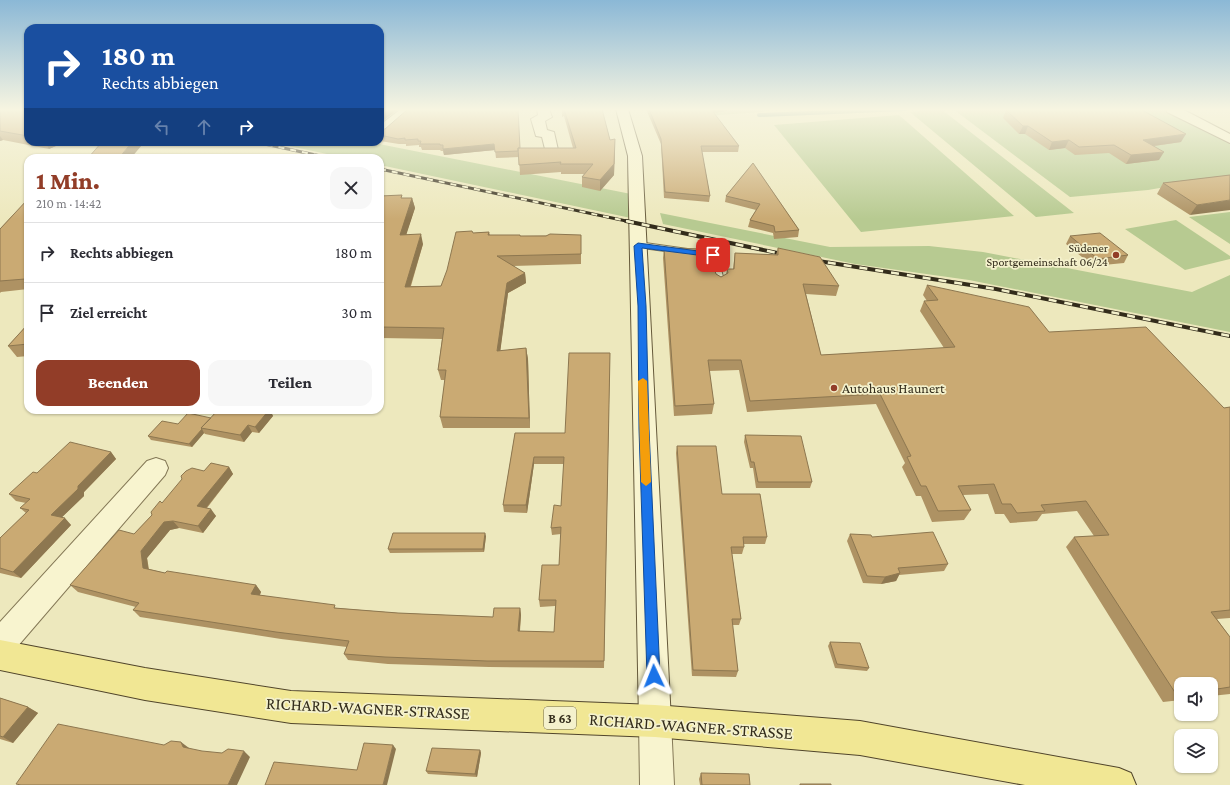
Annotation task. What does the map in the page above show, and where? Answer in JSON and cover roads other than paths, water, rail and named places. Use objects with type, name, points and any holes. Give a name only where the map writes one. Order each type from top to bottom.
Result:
[{"type":"main road","name":"RICHARD-WAGNER-STRASSE","points":[[0,655],[145,684],[291,707],[656,721],[860,738],[1103,783]]},
{"type":"street","points":[[550,146],[551,150]]},
{"type":"street","points":[[633,146],[635,156],[642,306],[644,429],[656,721],[657,785]]},
{"type":"street","points":[[0,644],[156,468]]},
{"type":"lane","points":[[638,246],[713,255],[720,283]]},
{"type":"railway","points":[[274,146],[311,154]]},
{"type":"railway","points":[[384,170],[631,222]]},
{"type":"railway","points":[[626,221],[787,255]]},
{"type":"railway","points":[[812,260],[996,289],[1230,336]]},
{"type":"place","name":"Südener Sportgemeinschaft 06/24","points":[[1116,255]]},
{"type":"place","name":"Autohaus Haunert","points":[[834,388]]}]
